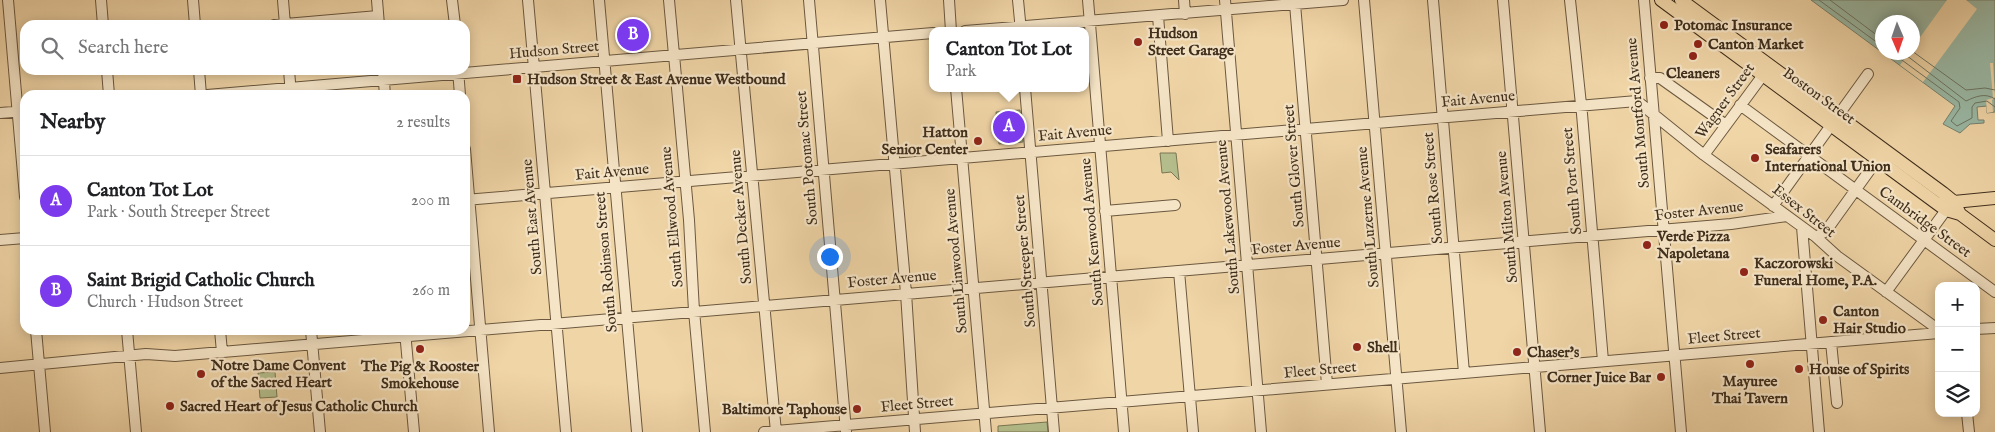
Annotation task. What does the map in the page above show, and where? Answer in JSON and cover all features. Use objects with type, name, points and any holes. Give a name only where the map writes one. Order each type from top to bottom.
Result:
[{"type":"main road","name":"Boston Street","points":[[1661,0],[1766,70],[1995,240]]},
{"type":"main road","name":"Boston Street","points":[[1681,0],[1746,43],[1766,70]]},
{"type":"main road","name":"Boston Street","points":[[1835,121],[1877,160],[1950,206]]},
{"type":"main road","points":[[1950,206],[1995,198]]},
{"type":"street","points":[[8,0],[20,102]]},
{"type":"street","points":[[101,0],[103,20]]},
{"type":"street","points":[[193,0],[195,20]]},
{"type":"street","points":[[281,20],[283,0]]},
{"type":"street","points":[[377,0],[379,20]]},
{"type":"street","points":[[452,0],[454,20]]},
{"type":"street","name":"South East Avenue","points":[[528,0],[566,432]]},
{"type":"street","name":"South Robinson Street","points":[[599,0],[637,432]]},
{"type":"street","name":"South Ellwood Avenue","points":[[669,0],[689,220],[694,311],[705,432]]},
{"type":"street","name":"South Decker Avenue","points":[[736,0],[776,432]]},
{"type":"street","name":"South Potomac Street","points":[[809,0],[846,428]]},
{"type":"street","points":[[880,0],[906,293],[915,432]]},
{"type":"street","points":[[949,0],[951,27]]},
{"type":"street","points":[[1018,0],[1020,27]]},
{"type":"street","name":"South Kenwood Avenue","points":[[1088,0],[1124,432]]},
{"type":"street","points":[[1184,0],[1185,14]]},
{"type":"street","points":[[1038,27],[1185,14],[1225,5],[1296,4],[1343,0]]},
{"type":"street","name":"South Luzerne Avenue","points":[[1364,0],[1401,432]]},
{"type":"street","name":"South Rose Street","points":[[1433,0],[1464,373]]},
{"type":"street","name":"South Milton Avenue","points":[[1503,0],[1540,432]]},
{"type":"street","name":"South Port Street","points":[[1570,0],[1603,361]]},
{"type":"street","name":"South Montford Avenue","points":[[1644,0],[1681,432]]},
{"type":"street","name":"South Glover Street","points":[[1296,4],[1327,384]]},
{"type":"street","name":"South Lakewood Avenue","points":[[1225,5],[1261,432]]},
{"type":"street","points":[[1158,16],[1168,141]]},
{"type":"street","name":"Hudson Street","points":[[470,71],[929,33]]},
{"type":"street","name":"Wagner Street","points":[[1704,154],[1766,70]]},
{"type":"street","points":[[1773,206],[1868,74]]},
{"type":"street","points":[[107,75],[108,90]]},
{"type":"street","points":[[199,75],[201,90]]},
{"type":"street","points":[[289,75],[291,90]]},
{"type":"street","points":[[383,75],[384,90]]},
{"type":"street","name":"Hudson Street","points":[[297,90],[383,75]]},
{"type":"street","points":[[458,75],[460,90]]},
{"type":"street","points":[[1650,78],[1660,78],[1726,125]]},
{"type":"street","name":"South Linwood Avenue","points":[[956,92],[986,432]]},
{"type":"street","name":"South Streeper Street","points":[[1025,92],[1054,432]]},
{"type":"street","name":"Fait Avenue","points":[[470,200],[1637,101],[1653,114]]},
{"type":"street","name":"Cambridge Street","points":[[1740,105],[1995,292]]},
{"type":"street","points":[[0,113],[20,111]]},
{"type":"street","name":"Essex Street","points":[[1653,114],[1816,237],[1837,256],[1935,328]]},
{"type":"street","points":[[1816,237],[1826,231],[1877,160]]},
{"type":"street","points":[[1105,211],[1175,205]]},
{"type":"street","points":[[1886,292],[1950,206]]},
{"type":"street","name":"Foster Avenue","points":[[470,330],[1524,242],[1730,224],[1787,216]]},
{"type":"street","points":[[1802,227],[1819,432]]},
{"type":"street","points":[[470,230],[489,432]]},
{"type":"street","points":[[0,240],[20,238]]},
{"type":"street","points":[[1179,270],[1193,432]]},
{"type":"street","points":[[1980,329],[1995,328]]},
{"type":"street","name":"Fleet Street","points":[[764,432],[846,428],[914,419],[1811,344],[1935,331]]},
{"type":"street","points":[[37,335],[45,432]]},
{"type":"street","points":[[128,335],[136,432]]},
{"type":"street","points":[[220,335],[222,352]]},
{"type":"street","points":[[311,335],[320,432]]},
{"type":"street","name":"Foster Avenue","points":[[0,368],[146,354],[175,356],[388,335]]},
{"type":"street","points":[[405,335],[414,432]]},
{"type":"street","points":[[1831,342],[1836,403]]},
{"type":"street","points":[[1967,417],[1969,432]]},
{"type":"green space","points":[[1020,110],[1023,142],[999,144],[996,112]]},
{"type":"green space","points":[[1160,153],[1176,153],[1179,180],[1171,172],[1162,173]]},
{"type":"green space","points":[[275,372],[277,397],[260,398],[258,373]]},
{"type":"green space","points":[[1047,422],[1048,432],[998,432],[998,426]]},
{"type":"water","points":[[1811,0],[1995,0],[1995,112],[1987,113],[1987,106],[1977,107],[1978,120],[1984,120],[1984,123],[1970,124],[1960,133],[1943,124],[1955,106],[1893,60],[1920,60],[1920,15],[1875,15],[1875,47]]},
{"type":"pier","points":[[1947,0],[1966,0],[1977,9],[1923,82],[1900,65],[1904,60],[1920,60],[1920,37]]},
{"type":"pier","points":[[1990,63],[1993,63],[1995,97],[1992,100],[1993,112],[1987,113],[1986,100],[1993,98]]},
{"type":"place","name":"Potomac Insurance","points":[[1664,25]]},
{"type":"place","name":"Saint Brigid Catholic Church","points":[[633,35]]},
{"type":"place","name":"Hudson Street Garage","points":[[1138,42]]},
{"type":"place","name":"Canton Market","points":[[1698,44]]},
{"type":"place","name":"Cleaners","points":[[1693,56]]},
{"type":"place","name":"Hudson Street & East Avenue Westbound","points":[[517,79]]},
{"type":"place","name":"Canton Tot Lot","points":[[1009,127]]},
{"type":"place","name":"Hatton Senior Center","points":[[978,141]]},
{"type":"place","name":"Seafarers International Union","points":[[1755,158]]},
{"type":"place","name":"Verde Pizza Napoletana","points":[[1647,245]]},
{"type":"place","name":"Kaczorowski Funeral Home, P.A.","points":[[1744,272]]},
{"type":"place","name":"Canton Hair Studio","points":[[1823,320]]},
{"type":"place","name":"Shell","points":[[1357,347]]},
{"type":"place","name":"The Pig & Rooster Smokehouse","points":[[420,349]]},
{"type":"place","name":"Chaser's","points":[[1517,352]]},
{"type":"place","name":"Mayuree Thai Tavern","points":[[1750,364]]},
{"type":"place","name":"House of Spirits","points":[[1799,369]]},
{"type":"place","name":"Notre Dame Convent of the Sacred Heart","points":[[201,374]]},
{"type":"place","name":"Corner Juice Bar","points":[[1661,377]]},
{"type":"place","name":"Sacred Heart of Jesus Catholic Church","points":[[170,406]]},
{"type":"place","name":"Baltimore Taphouse","points":[[857,409]]}]
